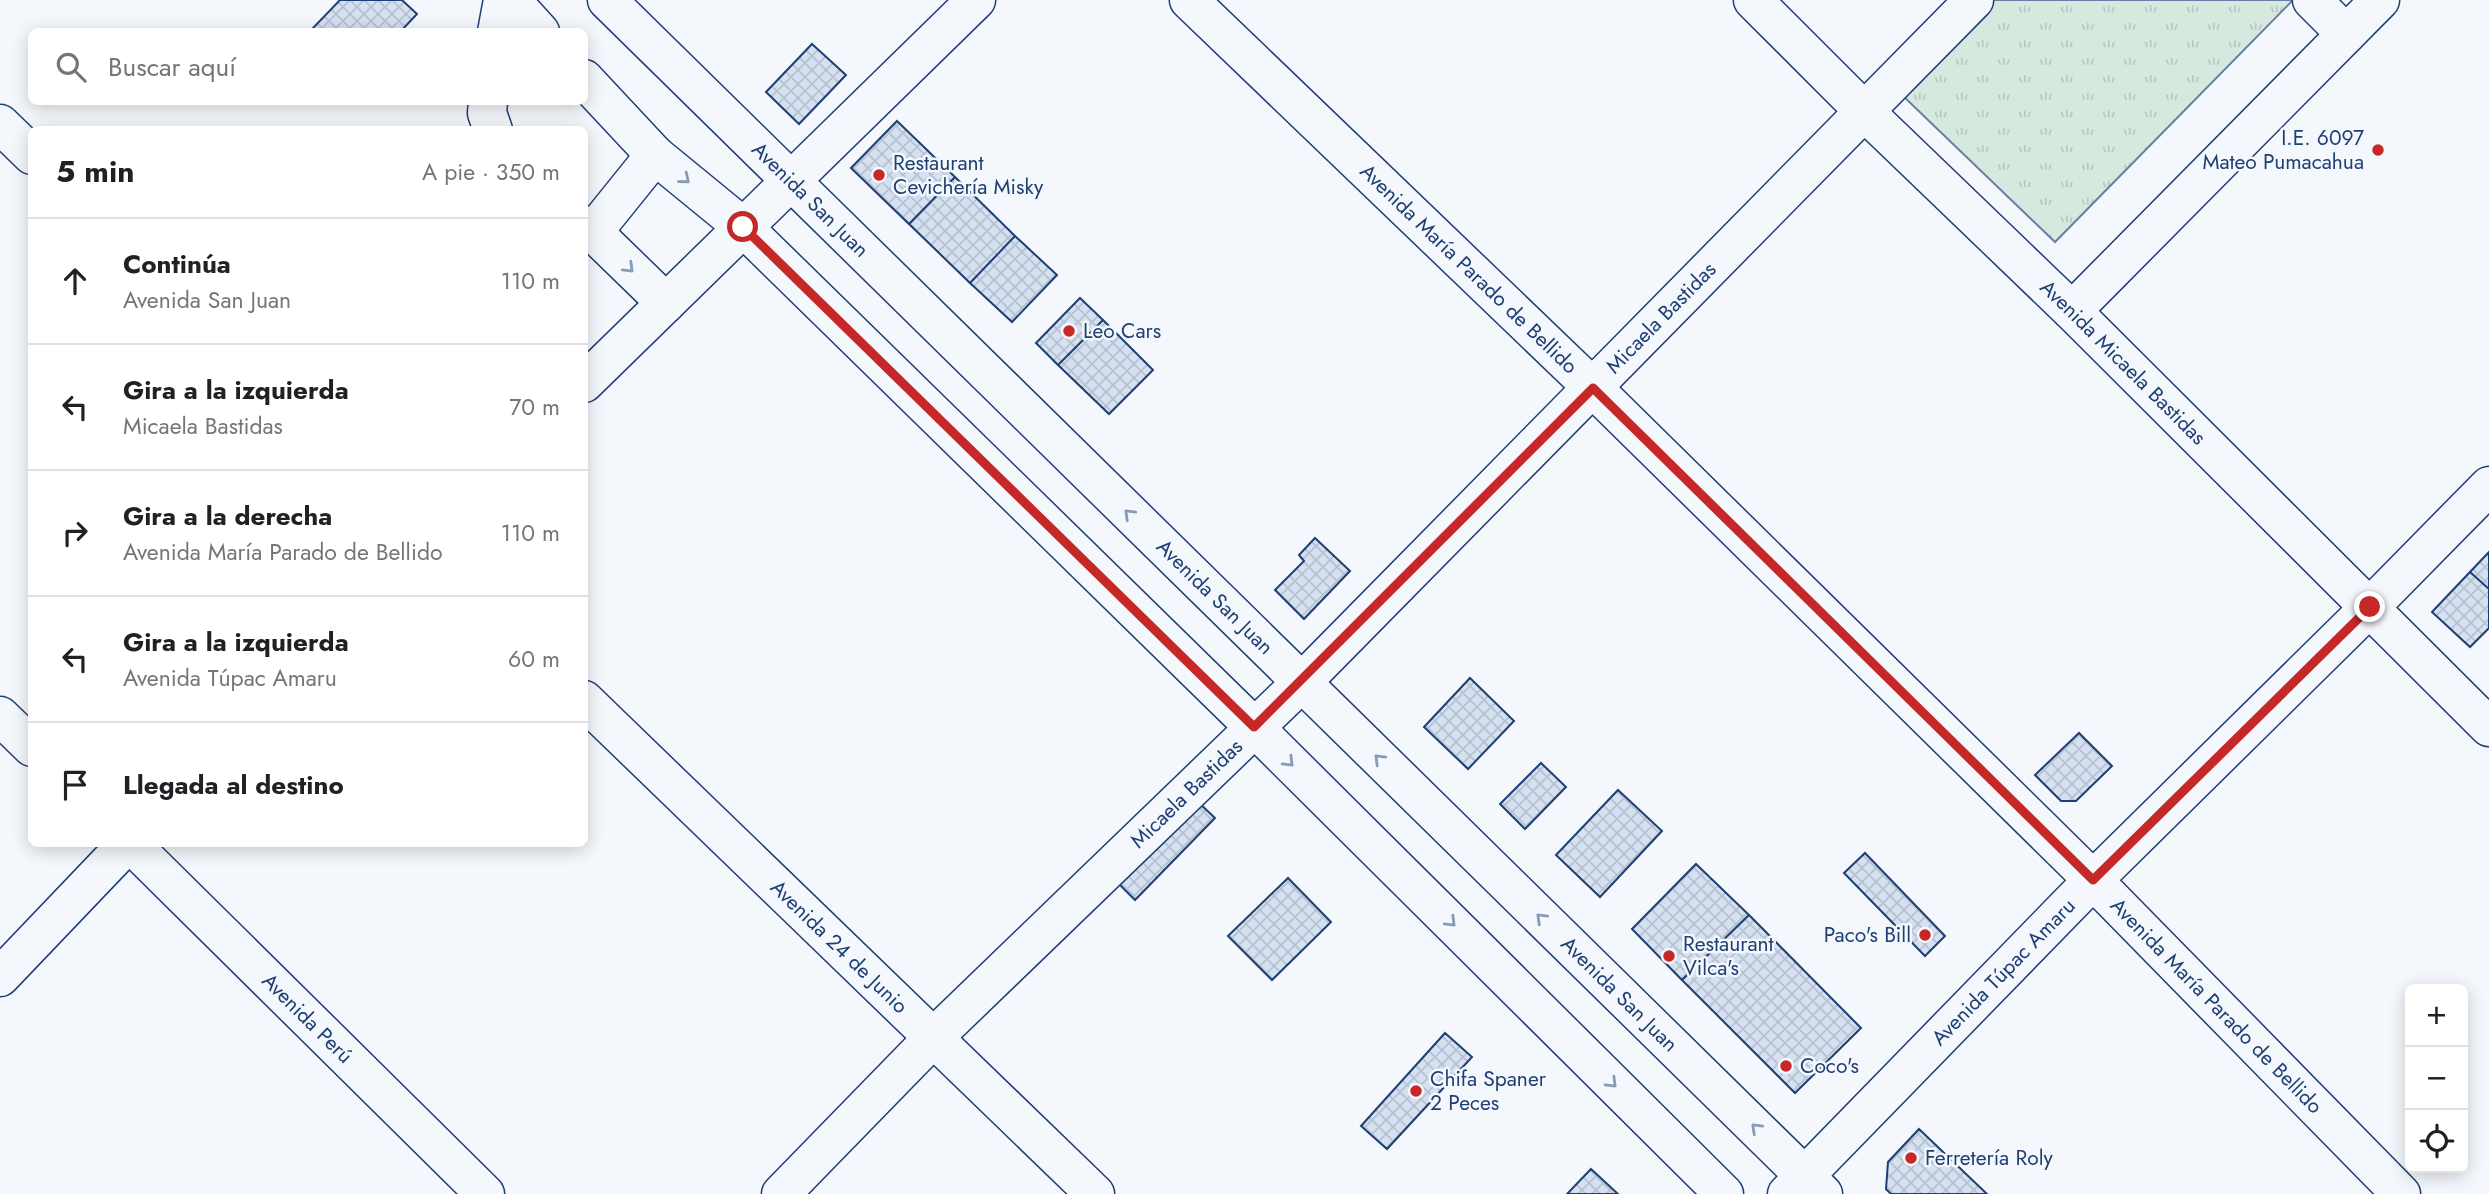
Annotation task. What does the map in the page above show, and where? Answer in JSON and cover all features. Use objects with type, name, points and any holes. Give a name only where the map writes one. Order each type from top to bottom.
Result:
[{"type":"street","points":[[498,28],[503,0]]},
{"type":"street","points":[[511,0],[536,28]]},
{"type":"street","name":"Avenida San Juan","points":[[607,0],[1301,682],[1805,1188]]},
{"type":"street","points":[[588,379],[976,0]]},
{"type":"street","name":"Avenida María Parado de Bellido","points":[[1189,0],[1593,388],[2093,880],[2402,1194]]},
{"type":"street","name":"Avenida Micaela Bastidas","points":[[1753,0],[2072,311],[2489,727]]},
{"type":"street","name":"Micaela Bastidas","points":[[780,1194],[934,1037],[1301,682],[1974,0]]},
{"type":"street","points":[[2312,0],[2346,34]]},
{"type":"street","points":[[2072,311],[2380,0]]},
{"type":"street","points":[[588,83],[655,155],[743,227],[1254,727],[1724,1194]]},
{"type":"street","points":[[488,105],[487,113],[492,126]]},
{"type":"street","points":[[0,124],[28,151]]},
{"type":"street","points":[[655,155],[589,228],[666,303]]},
{"type":"street","name":"Avenida Túpac Amaru","points":[[1805,1188],[2093,880],[2489,486]]},
{"type":"street","name":"Avenida 24 de Junio","points":[[588,704],[1094,1194]]},
{"type":"street","points":[[0,716],[28,743]]},
{"type":"street","points":[[0,977],[126,847]]},
{"type":"street","name":"Avenida Perú","points":[[132,847],[485,1194]]},
{"type":"green space","points":[[1994,0],[2293,0],[2055,242],[1902,95]]},
{"type":"building","points":[[340,0],[402,0],[417,14],[404,28],[313,28]]},
{"type":"building","points":[[812,44],[846,75],[799,124],[766,92]]},
{"type":"building","points":[[897,121],[955,177],[909,224],[851,168]]},
{"type":"building","points":[[955,177],[1015,236],[970,283],[909,224]]},
{"type":"building","points":[[1015,236],[1057,275],[1012,322],[970,283]]},
{"type":"building","name":"Leo Cars","points":[[1080,298],[1103,320],[1058,365],[1036,343]]},
{"type":"building","points":[[1103,320],[1153,370],[1109,414],[1058,365]]},
{"type":"building","points":[[1315,538],[1350,571],[1304,619],[1275,590],[1304,561],[1299,555]]},
{"type":"building","points":[[2489,552],[2489,589],[2470,572]]},
{"type":"building","points":[[2470,572],[2489,589],[2489,628],[2470,647],[2432,612]]},
{"type":"building","points":[[1470,678],[1514,721],[1468,769],[1424,727]]},
{"type":"building","points":[[2079,733],[2112,766],[2076,801],[2061,801],[2035,775]]},
{"type":"building","points":[[1541,763],[1566,787],[1525,829],[1500,804]]},
{"type":"building","points":[[1618,790],[1662,831],[1600,897],[1556,855]]},
{"type":"building","points":[[1197,801],[1215,818],[1135,900],[1118,883]]},
{"type":"building","points":[[1865,853],[1945,936],[1925,956],[1844,873]]},
{"type":"building","points":[[1696,864],[1749,915],[1682,980],[1632,929]]},
{"type":"building","points":[[1288,878],[1331,922],[1272,980],[1228,936]]},
{"type":"building","points":[[1749,915],[1861,1028],[1795,1093],[1682,980]]},
{"type":"building","name":"Chifa Spaner 2 Peces","points":[[1445,1033],[1472,1057],[1387,1149],[1361,1126]]},
{"type":"building","points":[[1919,1129],[1987,1194],[1891,1194],[1886,1189],[1888,1162]]},
{"type":"building","points":[[1591,1169],[1618,1194],[1567,1194]]},
{"type":"place","name":"I.E. 6097 Mateo Pumacahua","points":[[2378,150]]},
{"type":"place","name":"Restaurant Cevichería Misky","points":[[879,175]]},
{"type":"place","name":"Leo Cars","points":[[1069,331]]},
{"type":"place","name":"Paco's Bill","points":[[1925,935]]},
{"type":"place","name":"Restaurant Vilca's","points":[[1669,956]]},
{"type":"place","name":"Coco's","points":[[1786,1066]]},
{"type":"place","name":"Chifa Spaner 2 Peces","points":[[1416,1091]]},
{"type":"place","name":"Ferretería Roly","points":[[1911,1158]]},
{"type":"route","points":[[743,227],[1254,727],[1593,388],[2093,880],[2370,607]]}]
